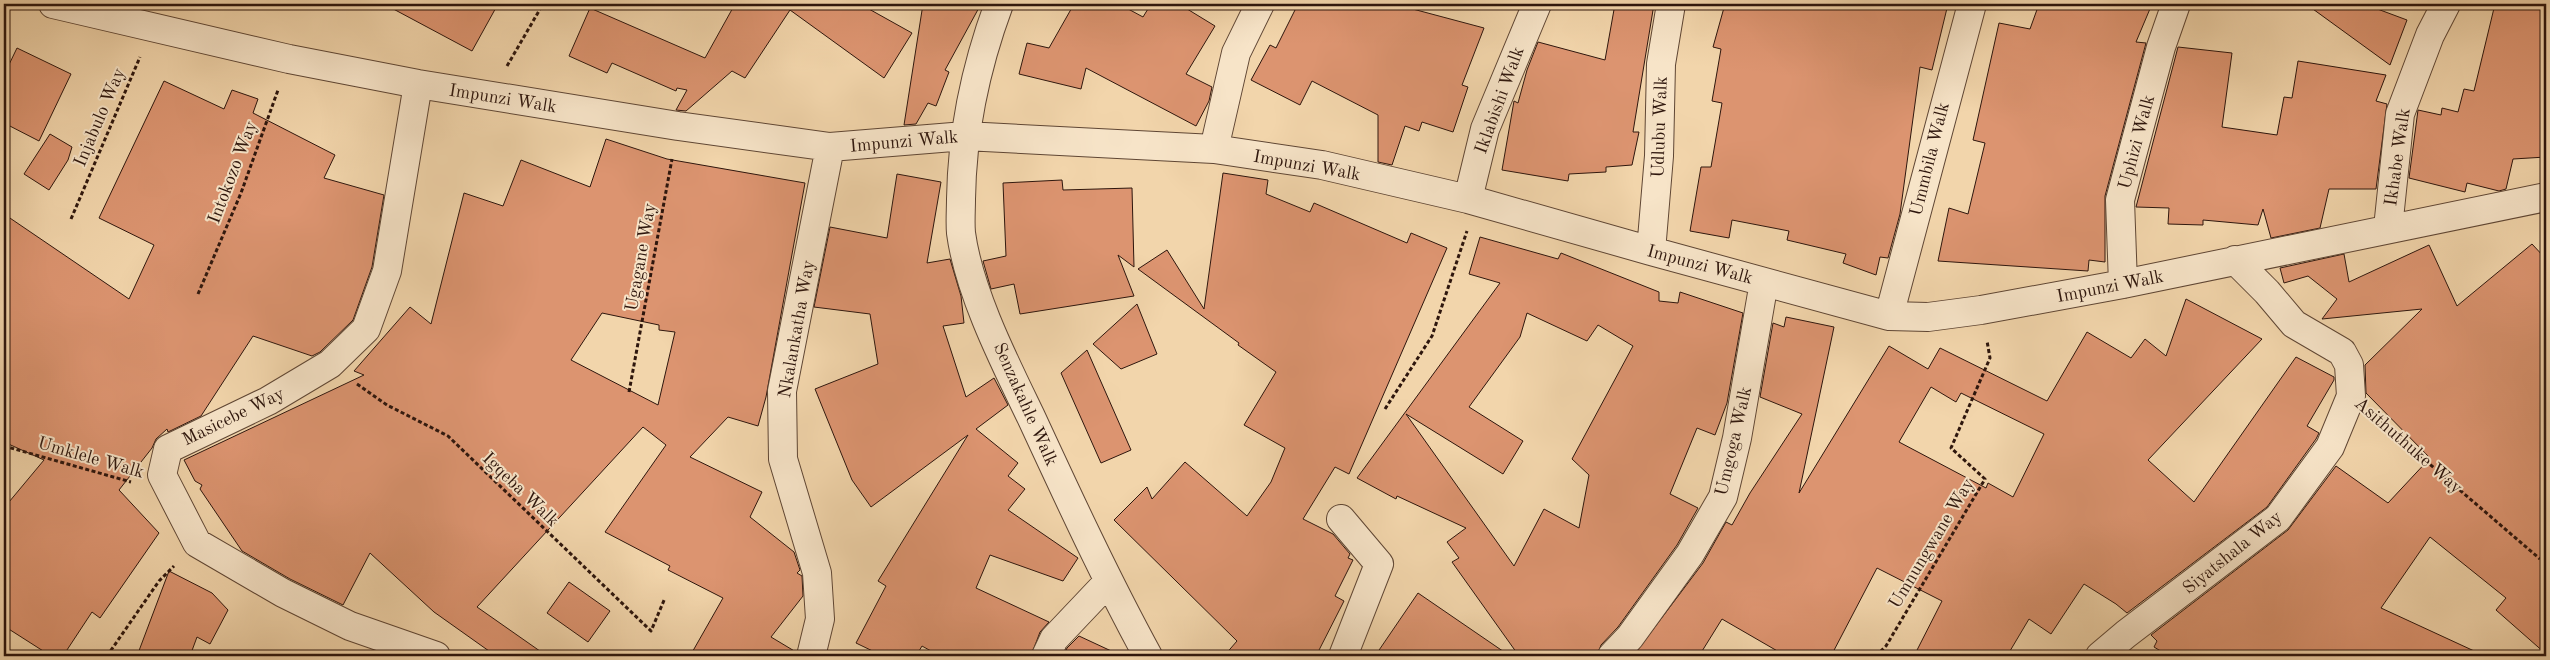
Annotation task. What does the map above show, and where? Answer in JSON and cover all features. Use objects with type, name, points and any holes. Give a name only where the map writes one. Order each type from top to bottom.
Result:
[{"type":"street","name":"Impunzi Walk","points":[[53,4],[289,59],[418,84],[489,97],[678,126],[830,147],[965,136],[1214,149],[1322,165],[1472,200],[1889,316],[1928,317],[1981,310],[2123,284],[2546,197]]},
{"type":"street","name":"Senzakahle Walk","points":[[999,4],[984,45],[965,136],[961,171],[961,233],[976,291],[1017,388],[1108,582],[1148,656]]},
{"type":"street","points":[[1214,149],[1236,53],[1260,4]]},
{"type":"street","name":"Iklabishi Walk","points":[[1472,200],[1485,129],[1537,4]]},
{"type":"street","name":"Udlubu Walk","points":[[1651,251],[1659,156],[1662,64],[1671,4]]},
{"type":"street","name":"Ummbila Walk","points":[[1889,316],[1972,4]]},
{"type":"street","name":"Uphizi Walk","points":[[2123,284],[2120,200],[2161,47],[2176,4]]},
{"type":"street","name":"Ikhabe Walk","points":[[2388,228],[2400,114],[2430,35],[2446,4]]},
{"type":"street","name":"Masicebe Way","points":[[197,543],[162,475],[168,449],[268,401],[330,364],[366,329],[387,271],[418,84]]},
{"type":"street","name":"Nkalankatha Way","points":[[811,656],[820,619],[817,573],[783,459],[782,391],[830,147]]},
{"type":"street","name":"Asithuthuke Way","points":[[2235,260],[2268,292],[2294,324],[2342,352],[2349,365],[2351,396]]},
{"type":"street","name":"Umgoga Walk","points":[[1612,656],[1630,637],[1690,554],[1723,497],[1737,438],[1764,282]]},
{"type":"street","name":"Siyatshala Way","points":[[2100,656],[2278,518],[2330,447],[2351,396]]},
{"type":"street","points":[[1341,519],[1379,564],[1343,656]]},
{"type":"street","points":[[197,543],[283,593],[350,626],[436,656]]},
{"type":"street","points":[[1046,656],[1054,639],[1108,582]]},
{"type":"path","points":[[489,97],[543,4]]},
{"type":"path","name":"Injabulo Way","points":[[71,219],[153,27]]},
{"type":"path","name":"Intokozo Way","points":[[198,294],[241,193],[289,59]]},
{"type":"path","name":"Ugagane Way","points":[[629,392],[678,126]]},
{"type":"path","points":[[1385,409],[1432,336],[1472,200]]},
{"type":"path","name":"Umnungwane Way","points":[[1876,656],[1886,646],[1985,479],[1951,448],[1990,358],[1981,310]]},
{"type":"path","name":"Igqeba Walk","points":[[330,364],[387,405],[448,436],[651,631],[665,598]]},
{"type":"path","name":"Asithuthuke Way","points":[[2351,396],[2540,559]]},
{"type":"path","name":"Umklele Walk","points":[[4,446],[171,494]]},
{"type":"path","points":[[107,656],[159,581],[197,543]]},
{"type":"path","points":[[4,651],[11,656]]},
{"type":"building","points":[[384,4],[498,4],[472,51]]},
{"type":"building","points":[[735,4],[860,4],[912,33],[884,78],[790,10],[745,78],[732,71],[686,111],[676,110],[687,90],[677,88],[676,91],[612,63],[607,73],[569,56],[590,8],[705,58]]},
{"type":"building","points":[[923,4],[981,4],[945,70],[949,72],[936,106],[928,103],[916,124],[904,125]]},
{"type":"building","points":[[1074,4],[1119,4],[1143,17],[1151,4],[1179,4],[1215,26],[1186,74],[1212,87],[1209,101],[1196,126],[1086,68],[1081,89],[1019,74],[1027,43],[1049,48]]},
{"type":"building","points":[[1298,4],[1394,4],[1484,28],[1462,85],[1468,87],[1453,132],[1422,122],[1419,131],[1405,126],[1392,165],[1378,162],[1378,115],[1312,81],[1300,105],[1251,80],[1270,45],[1276,48]]},
{"type":"building","points":[[1615,4],[1654,4],[1633,132],[1639,132],[1632,165],[1606,167],[1606,172],[1569,174],[1568,181],[1502,170],[1514,101],[1518,103],[1527,70],[1538,42],[1605,60]]},
{"type":"building","points":[[1725,4],[1948,4],[1932,70],[1920,67],[1900,214],[1888,258],[1880,257],[1876,275],[1843,263],[1846,254],[1787,240],[1789,231],[1732,220],[1729,238],[1690,231],[1701,167],[1711,167],[1722,103],[1712,101],[1721,49],[1713,47]]},
{"type":"building","points":[[2039,4],[2152,4],[2136,42],[2146,43],[2105,196],[2105,262],[2089,260],[2088,271],[1938,261],[1949,208],[1968,214],[1985,143],[1973,140],[1999,23],[2030,29]]},
{"type":"building","points":[[2306,4],[2364,4],[2407,20],[2390,65]]},
{"type":"building","points":[[2495,4],[2546,4],[2546,157],[2513,159],[2506,189],[2499,191],[2467,183],[2465,192],[2409,178],[2418,110],[2441,115],[2442,108],[2458,112],[2464,89],[2474,91]]},
{"type":"building","points":[[2178,47],[2232,53],[2222,127],[2277,135],[2284,97],[2292,98],[2298,61],[2386,75],[2376,101],[2387,104],[2376,189],[2329,189],[2320,228],[2271,238],[2263,209],[2258,225],[2203,220],[2203,225],[2168,224],[2169,208],[2136,207]]},
{"type":"building","points":[[17,48],[71,74],[39,141],[4,123],[4,75]]},
{"type":"building","points":[[164,81],[224,109],[232,90],[258,99],[253,113],[335,155],[324,178],[384,195],[372,267],[353,320],[320,352],[312,356],[253,336],[201,416],[168,432],[167,429],[156,439],[152,448],[119,490],[159,533],[100,618],[92,612],[63,656],[51,656],[4,626],[4,508],[44,460],[4,442],[4,214],[129,299],[154,245],[99,218]]},
{"type":"building","points":[[50,134],[72,147],[68,160],[49,190],[24,174]]},
{"type":"building","points":[[606,139],[667,159],[805,183],[766,397],[758,426],[728,417],[690,457],[762,492],[750,517],[794,552],[800,570],[797,573],[802,576],[803,596],[771,637],[796,652],[796,656],[690,656],[723,598],[668,570],[670,566],[605,532],[666,445],[643,427],[477,607],[547,656],[496,656],[434,612],[370,553],[343,605],[290,579],[242,551],[200,489],[202,485],[195,481],[184,460],[364,375],[354,371],[410,307],[431,324],[464,193],[503,206],[521,160],[590,187]],"holes":[[[602,313],[659,325],[659,330],[675,332],[658,405],[571,360]]]},
{"type":"building","points":[[1223,173],[1268,180],[1266,194],[1310,212],[1314,203],[1407,243],[1411,233],[1447,248],[1349,474],[1335,467],[1303,519],[1333,534],[1350,554],[1348,558],[1353,560],[1335,596],[1344,601],[1316,656],[1224,656],[1237,641],[1114,520],[1147,487],[1152,499],[1185,462],[1247,516],[1271,482],[1285,448],[1244,425],[1276,372],[1138,269],[1167,250],[1204,309]]},
{"type":"building","points":[[897,174],[941,182],[927,263],[950,259],[961,296],[964,323],[943,326],[966,397],[994,378],[1008,405],[976,429],[1018,463],[1008,476],[1025,489],[1008,510],[1078,558],[1063,581],[990,555],[976,588],[1049,622],[1040,632],[1031,656],[940,656],[922,646],[916,656],[883,656],[856,643],[886,586],[878,581],[968,435],[871,507],[852,480],[815,389],[878,364],[870,314],[814,307],[830,227],[887,238]]},
{"type":"building","points":[[1062,180],[1063,190],[1132,188],[1134,267],[1118,255],[1134,296],[1020,314],[1014,284],[991,289],[983,261],[1006,256],[1003,183]]},
{"type":"building","points":[[1480,237],[1558,259],[1561,253],[1659,292],[1659,301],[1678,303],[1680,292],[1743,313],[1727,403],[1715,435],[1697,428],[1670,494],[1698,508],[1677,545],[1618,627],[1601,645],[1597,656],[1519,656],[1452,562],[1459,558],[1447,542],[1466,528],[1397,496],[1396,499],[1357,478],[1500,283],[1469,274]],"holes":[[[1527,313],[1587,341],[1598,325],[1633,346],[1572,459],[1589,475],[1579,528],[1544,509],[1514,566],[1406,414],[1503,474],[1523,441],[1469,407],[1520,337]]]},
{"type":"building","points":[[2532,244],[2546,259],[2546,654],[2496,610],[2506,598],[2430,537],[2381,608],[2485,656],[2169,656],[2154,647],[2157,641],[2151,635],[2288,530],[2336,466],[2388,503],[2430,458],[2366,393],[2365,365],[2422,309],[2322,319],[2337,299],[2308,276],[2284,283],[2280,268],[2344,254],[2349,282],[2429,245],[2457,306]]},
{"type":"building","points":[[2186,299],[2262,339],[2148,460],[2194,502],[2296,357],[2334,377],[2334,380],[2307,426],[2319,433],[2316,439],[2267,507],[2127,613],[2084,584],[2051,634],[2029,619],[2007,656],[1914,656],[1942,601],[1877,568],[1831,656],[1786,656],[1722,619],[1699,656],[1633,656],[1703,563],[1726,522],[1732,525],[1750,493],[1802,414],[1760,397],[1773,323],[1784,327],[1786,317],[1834,327],[1799,493],[1889,346],[1928,369],[1940,348],[2047,401],[2087,332],[2131,358],[2145,339],[2166,356]],"holes":[[[1931,387],[1956,402],[1961,393],[2044,434],[2013,497],[1988,483],[1986,488],[1899,442]]]},
{"type":"building","points":[[1137,304],[1157,354],[1121,369],[1093,344]]},
{"type":"building","points":[[1087,350],[1131,450],[1101,463],[1061,373]]},
{"type":"building","points":[[169,571],[212,593],[228,610],[210,644],[197,637],[190,656],[137,656]]},
{"type":"building","points":[[569,582],[610,611],[588,642],[547,613]]},
{"type":"building","points":[[1418,593],[1510,656],[1375,656]]},
{"type":"building","points":[[1079,636],[1122,656],[1063,656],[1067,648]]}]
